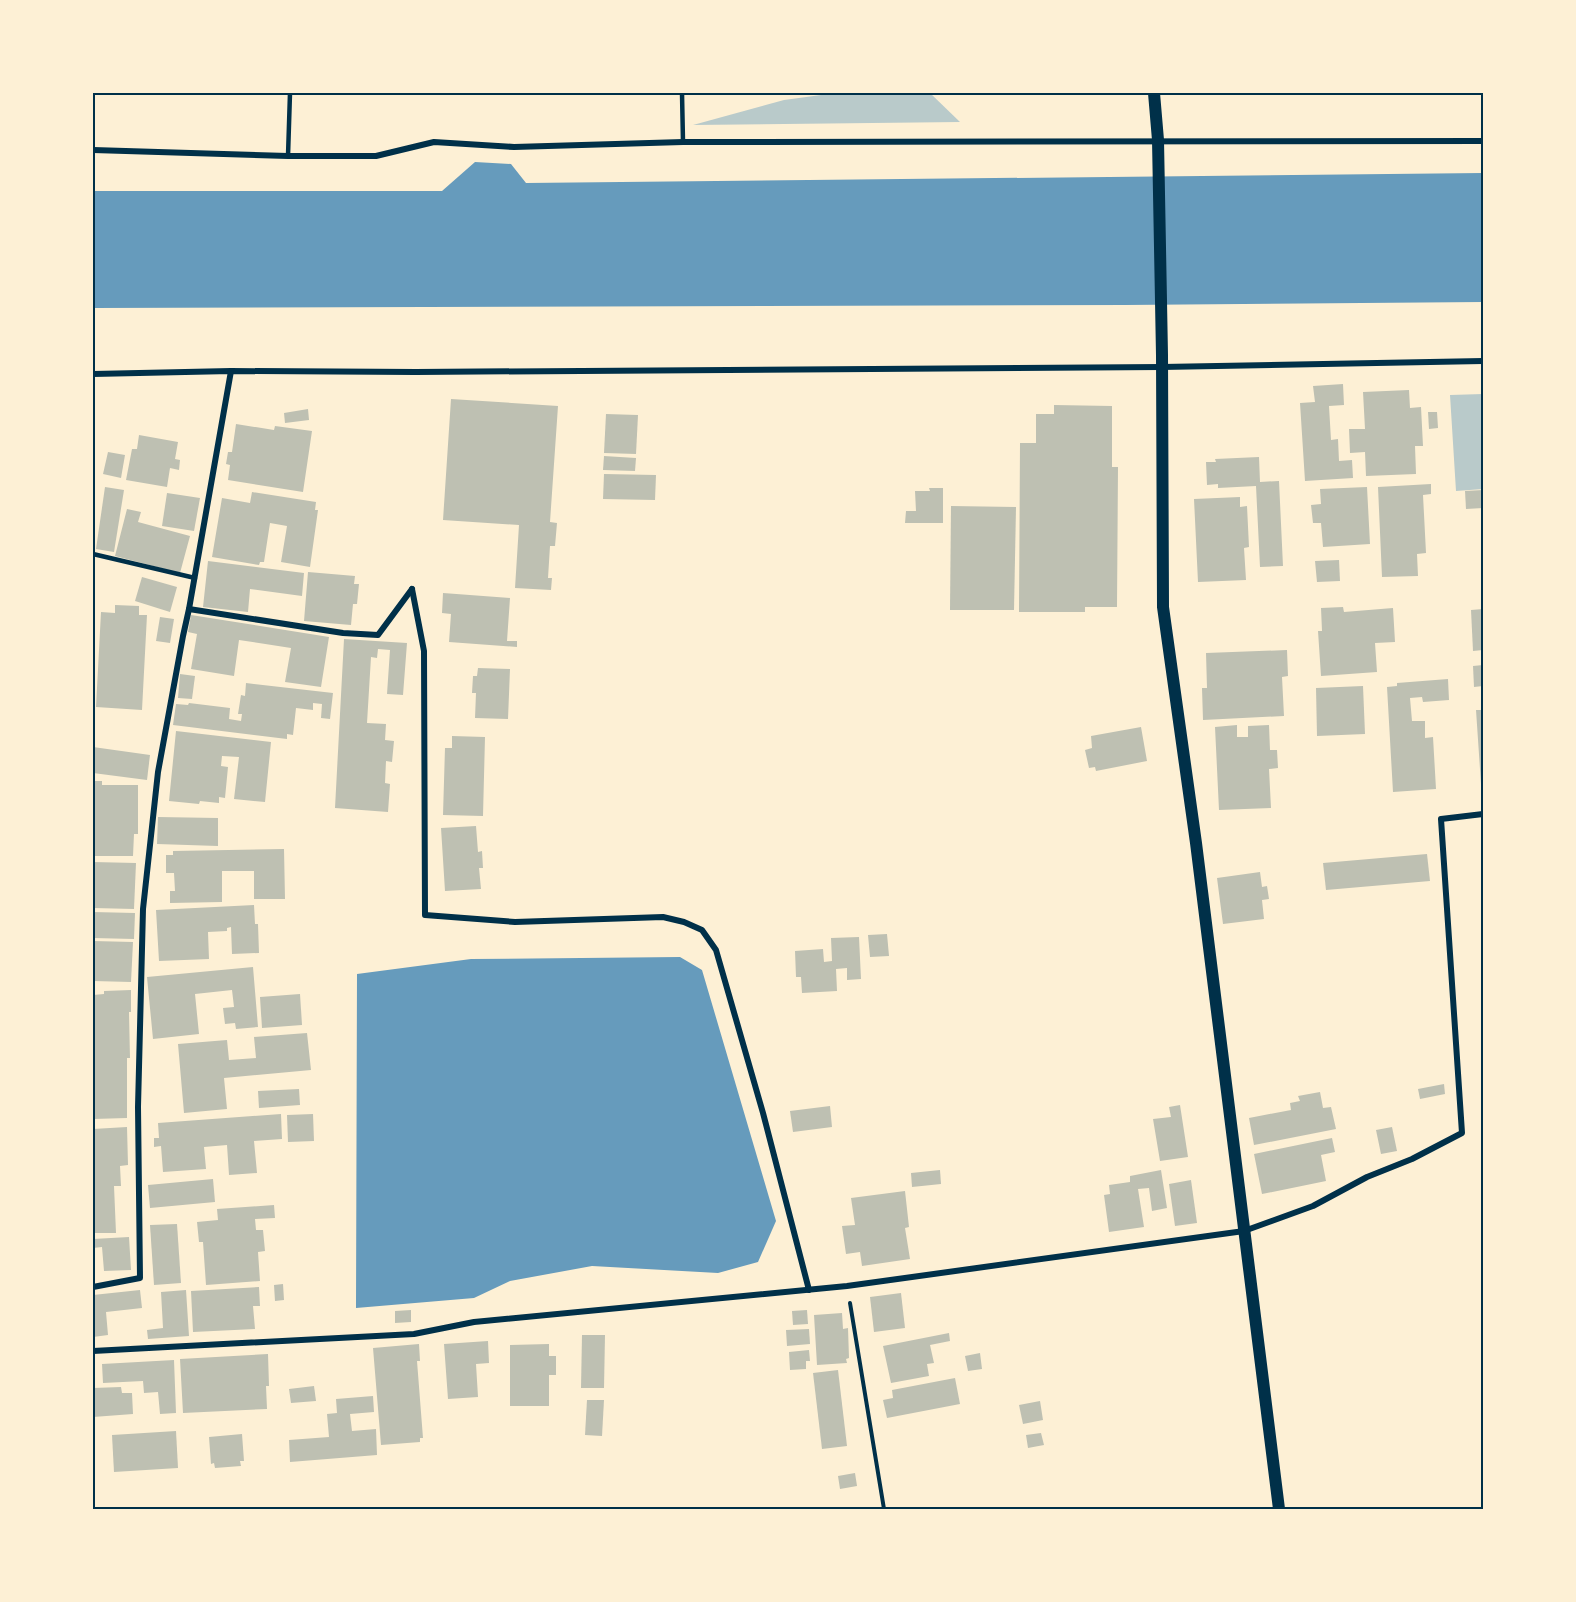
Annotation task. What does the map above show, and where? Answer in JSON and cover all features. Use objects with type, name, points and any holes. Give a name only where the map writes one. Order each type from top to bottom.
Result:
[{"type":"main road","points":[[1154,93],[1158,146],[1162,361],[1163,607],[1196,843],[1279,1509]]},
{"type":"street","points":[[93,150],[288,156],[376,156],[434,142],[514,147],[683,142],[1158,146],[1483,141]]},
{"type":"street","points":[[93,374],[231,370],[416,372],[1162,361],[1483,361]]},
{"type":"street","points":[[93,1287],[140,1278],[138,1107],[143,909],[158,772],[231,370]]},
{"type":"street","points":[[189,609],[344,633],[378,635],[412,589],[424,651],[425,915],[515,922],[663,917],[684,922],[702,930],[716,950],[766,1124],[809,1290]]},
{"type":"street","points":[[93,1351],[414,1334],[474,1322],[847,1286],[1244,1231],[1313,1206],[1367,1177],[1412,1159],[1462,1133],[1441,819],[1483,814]]},
{"type":"lane","points":[[288,156],[290,93]]},
{"type":"lane","points":[[682,93],[683,142]]},
{"type":"lane","points":[[93,554],[195,578]]},
{"type":"path","points":[[847,1286],[884,1509]]},
{"type":"shaded area","points":[[836,93],[930,93],[960,122],[693,125],[784,100]]},
{"type":"shaded area","points":[[1483,394],[1483,489],[1456,491],[1450,395]]},
{"type":"water","points":[[475,162],[511,164],[526,183],[1483,173],[1483,302],[93,308],[93,191],[442,191]]},
{"type":"water","points":[[680,957],[702,970],[776,1221],[758,1262],[718,1273],[592,1266],[510,1281],[474,1298],[356,1308],[357,974],[471,959]]},
{"type":"building","points":[[1343,384],[1344,405],[1329,406],[1331,440],[1338,439],[1339,461],[1352,460],[1353,478],[1305,481],[1300,403],[1315,402],[1313,386]]},
{"type":"building","points":[[1409,390],[1410,408],[1421,407],[1423,446],[1415,446],[1416,474],[1366,476],[1365,452],[1350,453],[1349,429],[1365,429],[1363,392]]},
{"type":"building","points":[[451,399],[558,406],[550,522],[557,523],[555,546],[550,546],[548,578],[552,578],[551,590],[515,588],[519,525],[443,520]]},
{"type":"building","points":[[1054,405],[1112,406],[1112,467],[1118,467],[1117,607],[1085,607],[1085,612],[1019,612],[1020,443],[1036,443],[1036,414],[1054,414]]},
{"type":"building","points":[[308,409],[309,420],[285,423],[284,413]]},
{"type":"building","points":[[1428,412],[1437,412],[1438,428],[1429,429]]},
{"type":"building","points":[[606,414],[638,415],[636,454],[604,453]]},
{"type":"building","points":[[236,424],[274,430],[275,426],[312,431],[303,492],[228,480],[230,465],[226,464],[228,452],[232,452]]},
{"type":"building","points":[[139,435],[178,442],[175,459],[180,460],[179,470],[170,468],[167,487],[126,480],[132,449],[137,449]]},
{"type":"building","points":[[108,452],[125,455],[121,478],[103,474]]},
{"type":"building","points":[[604,456],[636,458],[635,471],[603,470]]},
{"type":"building","points":[[1259,457],[1260,482],[1279,481],[1283,566],[1260,567],[1256,486],[1218,488],[1218,484],[1207,485],[1206,462],[1216,462],[1215,459]]},
{"type":"building","points":[[604,474],[656,475],[655,500],[603,499]]},
{"type":"building","points":[[1431,484],[1431,494],[1423,495],[1426,553],[1417,554],[1418,576],[1382,577],[1378,487]]},
{"type":"building","points":[[105,487],[124,490],[114,552],[96,549]]},
{"type":"building","points":[[1367,487],[1370,544],[1323,547],[1321,523],[1313,523],[1311,505],[1321,504],[1320,489]]},
{"type":"building","points":[[929,488],[943,488],[943,523],[905,523],[906,511],[916,511],[915,491],[930,491]]},
{"type":"building","points":[[1483,490],[1483,508],[1466,509],[1465,491]]},
{"type":"building","points":[[252,492],[316,502],[315,510],[318,510],[310,567],[281,562],[287,526],[270,523],[264,562],[260,562],[259,565],[212,557],[222,498],[250,503]]},
{"type":"building","points":[[167,493],[200,498],[194,531],[162,526]]},
{"type":"building","points":[[1240,497],[1240,507],[1247,506],[1249,547],[1244,548],[1246,580],[1198,582],[1194,499]]},
{"type":"building","points":[[951,506],[1016,507],[1014,610],[950,610]]},
{"type":"building","points":[[127,509],[141,512],[138,522],[190,536],[180,573],[115,556]]},
{"type":"building","points":[[1339,560],[1340,581],[1317,582],[1315,561]]},
{"type":"building","points":[[208,561],[304,573],[302,596],[250,589],[248,612],[203,607]]},
{"type":"building","points":[[308,572],[355,576],[354,584],[359,584],[357,604],[353,604],[351,625],[304,621]]},
{"type":"building","points":[[142,577],[177,587],[170,612],[135,601]]},
{"type":"building","points":[[443,593],[510,598],[507,641],[517,641],[517,647],[449,642],[451,614],[442,613]]},
{"type":"building","points":[[115,605],[139,606],[139,615],[147,615],[142,710],[96,707],[101,612],[115,613]]},
{"type":"building","points":[[1343,607],[1344,612],[1393,608],[1395,642],[1375,643],[1377,672],[1321,676],[1318,631],[1322,631],[1321,608]]},
{"type":"building","points":[[1483,609],[1483,650],[1473,651],[1471,610]]},
{"type":"building","points":[[191,615],[329,637],[321,687],[285,682],[291,648],[239,640],[234,676],[191,669],[197,634],[188,632]]},
{"type":"building","points":[[160,617],[174,619],[170,643],[156,641]]},
{"type":"building","points":[[344,639],[407,643],[403,695],[387,694],[390,650],[378,649],[377,658],[371,657],[367,723],[386,724],[385,740],[394,741],[392,762],[386,761],[385,783],[390,784],[388,812],[335,808]]},
{"type":"building","points":[[1287,650],[1288,676],[1282,677],[1284,716],[1203,720],[1202,688],[1207,688],[1206,653]]},
{"type":"building","points":[[1483,665],[1483,686],[1474,687],[1473,666]]},
{"type":"building","points":[[478,668],[510,669],[508,719],[475,718],[476,693],[472,693],[473,676],[477,676]]},
{"type":"building","points":[[180,674],[195,676],[192,699],[178,698]]},
{"type":"building","points":[[1448,679],[1449,700],[1423,702],[1422,697],[1410,698],[1412,721],[1425,721],[1425,738],[1433,737],[1436,789],[1393,792],[1387,687],[1397,686],[1397,683]]},
{"type":"building","points":[[246,683],[333,693],[330,719],[321,718],[322,704],[313,703],[313,710],[296,708],[293,735],[287,734],[287,739],[173,725],[176,704],[188,705],[189,703],[230,708],[229,719],[241,721],[242,714],[238,714],[241,695],[245,696]]},
{"type":"building","points":[[1363,686],[1365,734],[1317,736],[1316,688]]},
{"type":"building","points":[[1481,700],[1483,700],[1483,784],[1481,784],[1476,710],[1481,710]]},
{"type":"building","points":[[1237,725],[1237,737],[1248,737],[1248,726],[1269,725],[1270,750],[1277,750],[1278,768],[1269,769],[1271,808],[1219,810],[1215,727]]},
{"type":"building","points":[[1141,727],[1147,761],[1096,771],[1095,767],[1089,768],[1085,750],[1092,748],[1091,736]]},
{"type":"building","points":[[176,731],[271,742],[265,802],[234,799],[239,757],[222,756],[221,766],[228,767],[225,798],[219,797],[219,803],[169,801]]},
{"type":"building","points":[[452,736],[485,737],[483,816],[443,815],[445,748],[452,748]]},
{"type":"building","points":[[93,747],[150,755],[147,780],[93,773]]},
{"type":"building","points":[[93,781],[102,781],[102,785],[138,785],[138,834],[134,834],[133,856],[93,856]]},
{"type":"building","points":[[158,817],[218,818],[218,846],[157,844]]},
{"type":"building","points":[[476,826],[478,852],[482,851],[483,868],[479,868],[481,889],[445,891],[441,828]]},
{"type":"building","points":[[284,849],[285,899],[254,899],[254,871],[222,871],[222,902],[170,903],[170,891],[175,891],[174,873],[166,873],[166,855],[173,855],[173,851]]},
{"type":"building","points":[[1427,854],[1430,881],[1326,890],[1323,863]]},
{"type":"building","points":[[93,862],[136,863],[134,909],[93,908]]},
{"type":"building","points":[[1260,872],[1262,887],[1267,886],[1269,899],[1262,900],[1264,919],[1223,924],[1217,878]]},
{"type":"building","points":[[254,905],[255,924],[258,924],[259,953],[232,954],[231,927],[227,928],[227,931],[208,932],[209,959],[159,961],[156,910]]},
{"type":"building","points":[[93,912],[135,913],[134,939],[93,938]]},
{"type":"building","points":[[887,934],[889,956],[870,957],[868,935]]},
{"type":"building","points":[[859,937],[861,979],[847,980],[847,968],[836,969],[837,991],[802,993],[801,977],[796,977],[795,951],[823,949],[824,962],[832,961],[831,938]]},
{"type":"building","points":[[93,941],[133,942],[131,982],[93,981]]},
{"type":"building","points":[[253,967],[258,1027],[236,1029],[235,1023],[225,1024],[223,1008],[234,1007],[232,990],[195,994],[199,1034],[153,1039],[147,977]]},
{"type":"building","points":[[131,990],[130,1058],[127,1058],[127,1118],[93,1119],[93,995],[104,994],[104,991]]},
{"type":"building","points":[[300,994],[302,1025],[262,1028],[260,997]]},
{"type":"building","points":[[307,1033],[311,1070],[224,1078],[227,1109],[184,1113],[178,1044],[227,1040],[229,1060],[256,1058],[254,1037]]},
{"type":"building","points":[[1444,1084],[1445,1094],[1420,1099],[1418,1089]]},
{"type":"building","points":[[299,1089],[300,1105],[259,1108],[258,1091]]},
{"type":"building","points":[[1320,1092],[1323,1108],[1331,1107],[1336,1129],[1254,1145],[1249,1118],[1291,1110],[1290,1103],[1300,1101],[1298,1096]]},
{"type":"building","points":[[1180,1105],[1188,1157],[1160,1161],[1153,1119],[1171,1117],[1169,1107]]},
{"type":"building","points":[[830,1106],[832,1127],[793,1132],[790,1111]]},
{"type":"building","points":[[281,1114],[282,1139],[254,1141],[257,1173],[229,1175],[227,1145],[204,1147],[206,1169],[163,1172],[161,1146],[154,1147],[154,1138],[159,1138],[158,1123]]},
{"type":"building","points":[[313,1114],[314,1141],[288,1142],[287,1115]]},
{"type":"building","points":[[127,1127],[128,1165],[120,1166],[121,1186],[114,1186],[116,1233],[93,1233],[93,1129]]},
{"type":"building","points":[[1392,1127],[1397,1151],[1381,1154],[1376,1130]]},
{"type":"building","points":[[1332,1138],[1335,1152],[1321,1155],[1326,1181],[1262,1194],[1254,1154]]},
{"type":"building","points":[[940,1170],[941,1184],[912,1187],[911,1173]]},
{"type":"building","points":[[1161,1170],[1167,1208],[1152,1211],[1149,1188],[1138,1189],[1144,1227],[1109,1232],[1104,1195],[1110,1194],[1109,1185],[1130,1182],[1130,1176]]},
{"type":"building","points":[[213,1179],[215,1202],[150,1208],[148,1185]]},
{"type":"building","points":[[1191,1180],[1197,1223],[1175,1226],[1169,1184]]},
{"type":"building","points":[[905,1191],[909,1227],[905,1228],[910,1259],[862,1266],[860,1252],[846,1254],[842,1226],[855,1225],[851,1198]]},
{"type":"building","points":[[274,1205],[275,1218],[255,1219],[256,1230],[263,1230],[265,1251],[258,1252],[260,1281],[206,1285],[203,1242],[199,1242],[197,1222],[218,1220],[217,1209]]},
{"type":"building","points":[[177,1224],[181,1283],[154,1285],[150,1225]]},
{"type":"building","points":[[129,1237],[131,1270],[104,1271],[102,1247],[93,1248],[93,1239]]},
{"type":"building","points":[[283,1284],[284,1300],[275,1301],[274,1285]]},
{"type":"building","points":[[259,1287],[260,1306],[253,1306],[255,1329],[193,1332],[191,1291]]},
{"type":"building","points":[[140,1290],[142,1308],[106,1312],[108,1335],[93,1337],[93,1295]]},
{"type":"building","points":[[186,1290],[189,1336],[148,1339],[147,1330],[163,1328],[161,1292]]},
{"type":"building","points":[[901,1293],[905,1328],[874,1332],[870,1297]]},
{"type":"building","points":[[411,1310],[411,1322],[395,1323],[395,1311]]},
{"type":"building","points":[[807,1310],[808,1324],[793,1325],[792,1311]]},
{"type":"building","points":[[842,1313],[843,1329],[848,1328],[849,1358],[846,1359],[847,1363],[817,1365],[814,1315]]},
{"type":"building","points":[[809,1329],[810,1344],[787,1346],[786,1330]]},
{"type":"building","points":[[949,1333],[950,1341],[930,1345],[934,1363],[927,1364],[929,1376],[891,1383],[883,1346]]},
{"type":"building","points":[[582,1335],[605,1335],[604,1388],[581,1388]]},
{"type":"building","points":[[488,1341],[489,1363],[476,1364],[478,1397],[448,1399],[444,1344]]},
{"type":"building","points":[[419,1344],[420,1361],[417,1361],[423,1438],[420,1438],[420,1442],[381,1445],[373,1348]]},
{"type":"building","points":[[549,1344],[549,1356],[556,1356],[556,1375],[549,1375],[549,1406],[510,1406],[510,1345]]},
{"type":"building","points":[[809,1350],[810,1361],[806,1361],[806,1369],[790,1370],[789,1352]]},
{"type":"building","points":[[980,1353],[982,1369],[968,1371],[965,1356]]},
{"type":"building","points":[[268,1354],[267,1409],[183,1413],[180,1359]]},
{"type":"building","points":[[174,1360],[176,1413],[160,1414],[158,1392],[144,1393],[143,1381],[103,1383],[102,1364]]},
{"type":"building","points":[[838,1370],[847,1446],[822,1449],[813,1373]]},
{"type":"building","points":[[955,1378],[960,1404],[887,1418],[883,1400],[893,1398],[892,1390]]},
{"type":"building","points":[[314,1386],[316,1401],[291,1403],[289,1389]]},
{"type":"building","points":[[121,1387],[122,1393],[132,1393],[133,1414],[93,1417],[93,1388]]},
{"type":"building","points":[[373,1396],[374,1412],[350,1414],[352,1431],[376,1429],[377,1455],[290,1462],[289,1440],[329,1437],[327,1414],[337,1413],[336,1399]]},
{"type":"building","points":[[587,1400],[604,1400],[602,1436],[585,1435]]},
{"type":"building","points":[[1040,1401],[1043,1420],[1023,1424],[1019,1405]]},
{"type":"building","points":[[176,1431],[178,1468],[114,1472],[112,1435]]},
{"type":"building","points":[[1041,1433],[1044,1445],[1028,1448],[1026,1435]]},
{"type":"building","points":[[242,1434],[244,1461],[240,1461],[241,1466],[215,1468],[214,1463],[211,1464],[209,1437]]},
{"type":"building","points":[[855,1473],[857,1486],[840,1489],[838,1476]]}]
